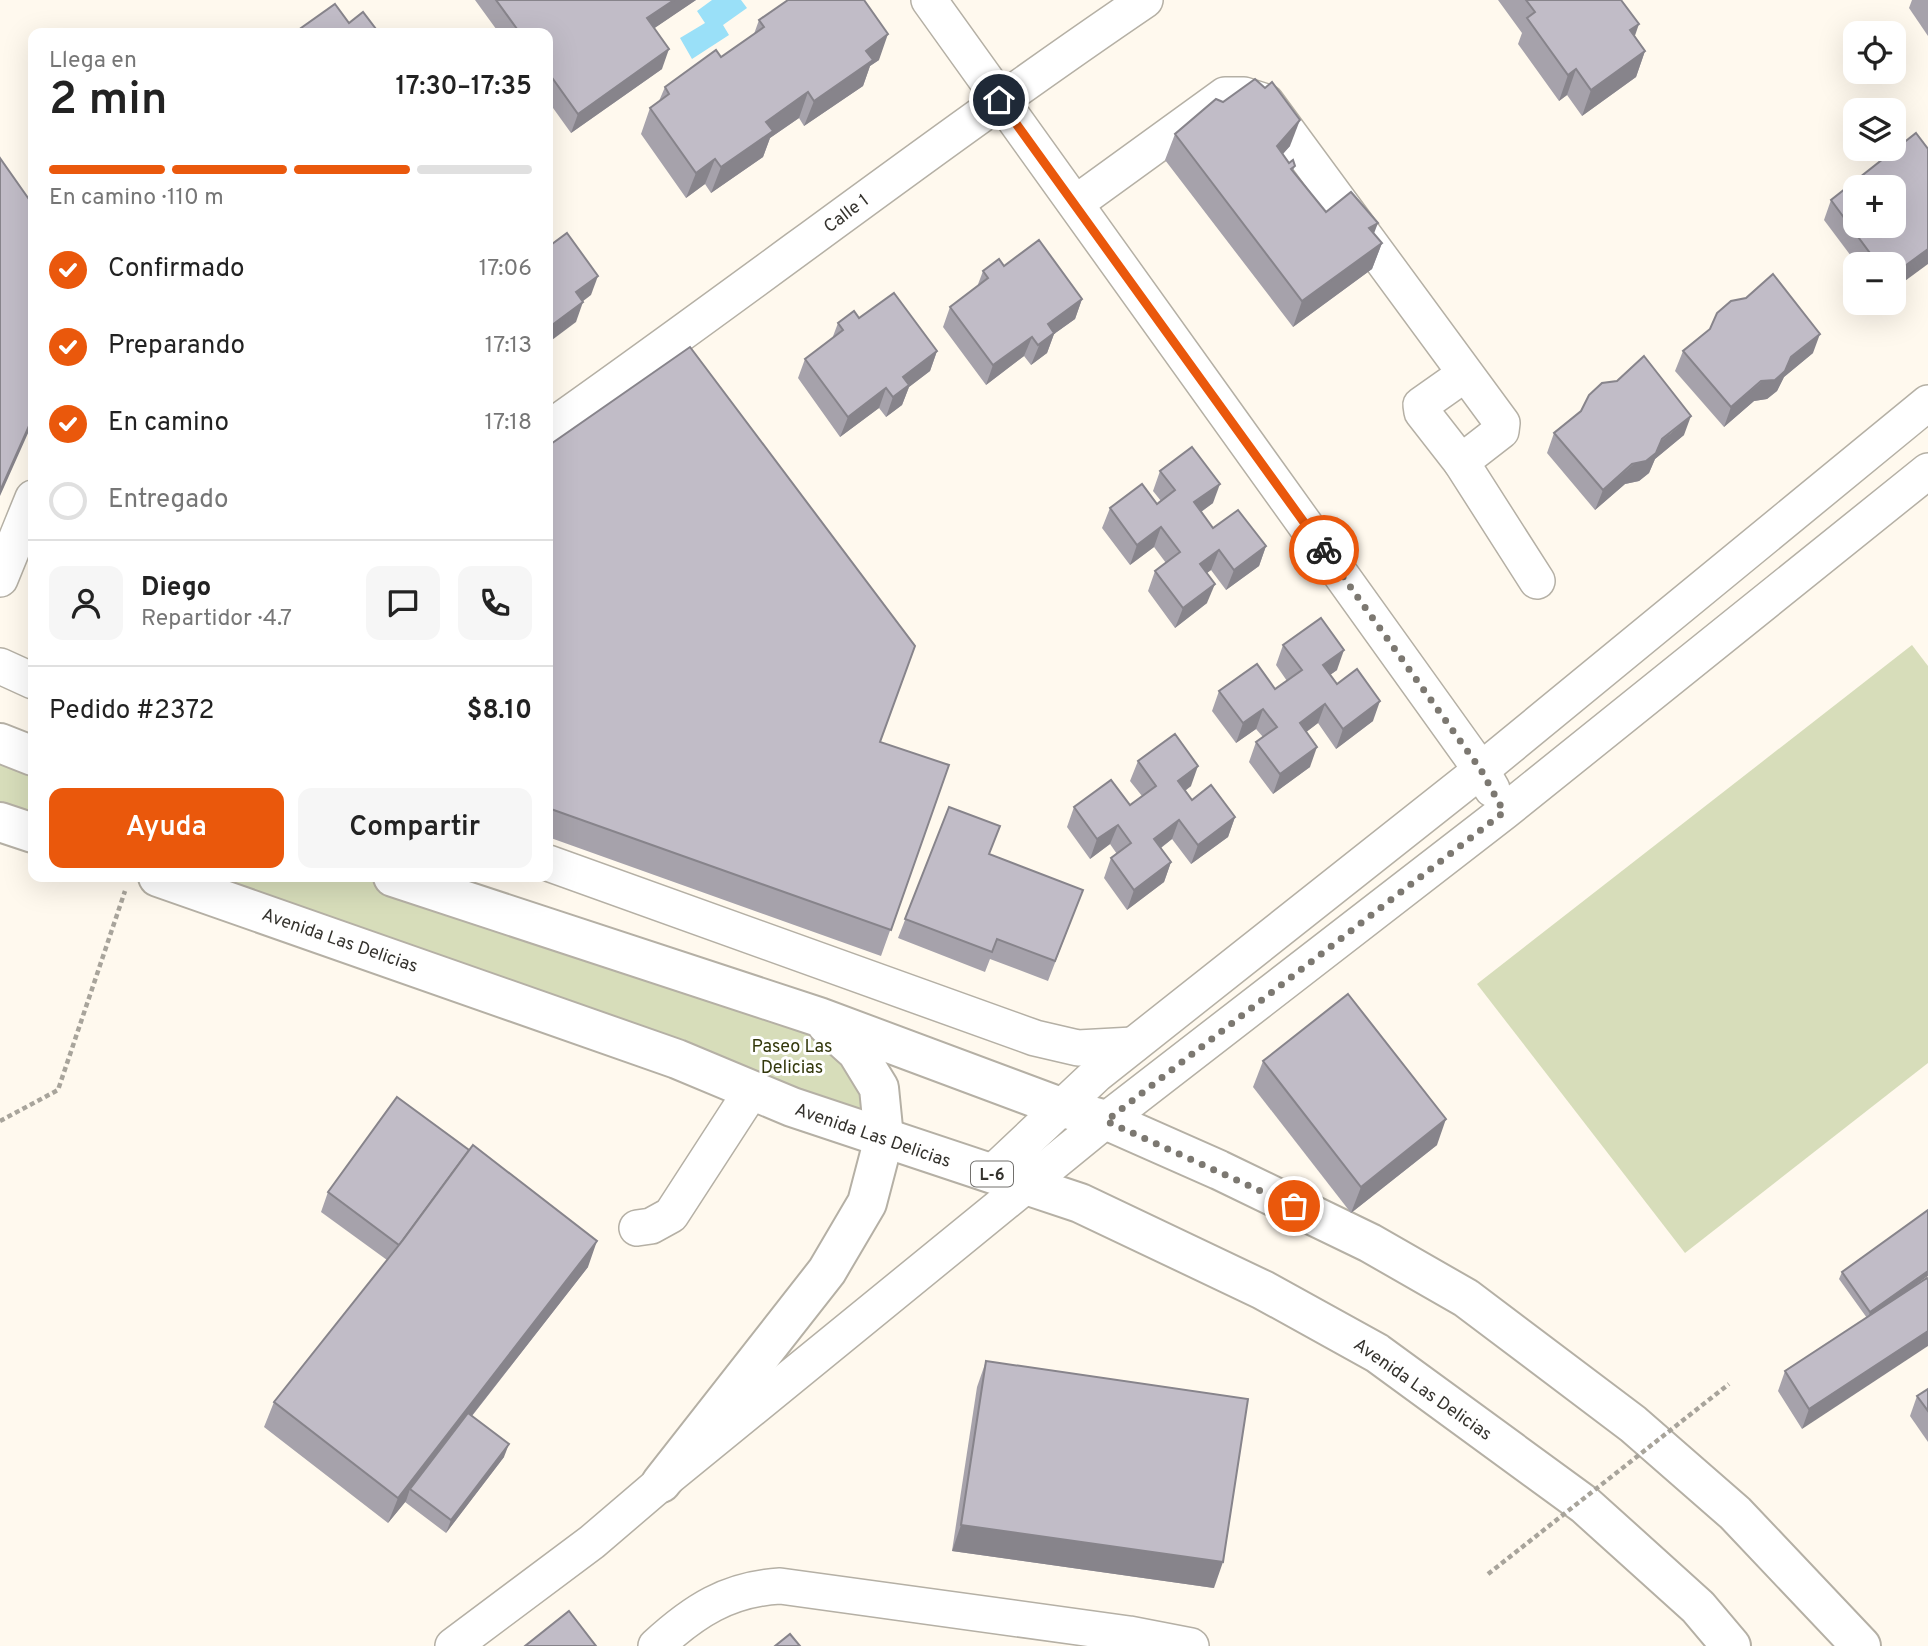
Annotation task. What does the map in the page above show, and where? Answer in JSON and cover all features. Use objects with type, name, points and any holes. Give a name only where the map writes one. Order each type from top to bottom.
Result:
[{"type":"main road","points":[[0,743],[28,754]]},
{"type":"main road","points":[[0,822],[28,831]]},
{"type":"main road","points":[[408,882],[819,1017],[1063,1108],[1106,1121],[1219,1170],[1370,1243],[1466,1298],[1633,1424],[1735,1513],[1861,1646]]},
{"type":"main road","name":"Avenida Las Delicias","points":[[142,883],[677,1059],[752,1090],[884,1138],[1080,1203],[1263,1290],[1377,1353],[1585,1505],[1698,1607],[1731,1646]]},
{"type":"main road","points":[[661,1483],[827,1271],[867,1203],[884,1138],[879,1088],[857,1052],[819,1017]]},
{"type":"street","points":[[929,0],[1481,770],[1504,812]]},
{"type":"street","name":"Calle 1","points":[[553,425],[685,333],[999,100],[1145,0]]},
{"type":"street","points":[[1076,203],[1225,95],[1244,95],[1266,102],[1502,427],[1461,462]]},
{"type":"street","points":[[1465,374],[1421,405],[1422,412],[1461,462],[1537,581]]},
{"type":"street","points":[[991,1174],[1133,1045],[1481,770],[1928,403]]},
{"type":"street","points":[[453,1646],[592,1542],[1106,1121],[1504,812],[1928,471]]},
{"type":"street","points":[[0,579],[28,510]]},
{"type":"street","points":[[0,666],[28,679]]},
{"type":"street","points":[[553,865],[1035,1038],[1078,1048],[1133,1045]]},
{"type":"street","points":[[637,1228],[651,1226],[671,1215],[752,1090]]},
{"type":"street","points":[[656,1646],[698,1610],[717,1600],[758,1587],[780,1586],[1129,1634],[1191,1646]]},
{"type":"path","points":[[0,1121],[58,1090],[142,883]]},
{"type":"path","points":[[1488,1574],[1729,1384]]},
{"type":"green space","points":[[1912,645],[1928,666],[1928,1063],[1685,1253],[1477,984]]},
{"type":"green space","points":[[0,743],[28,754],[28,831],[0,822]]},
{"type":"green space","name":"Paseo Las Delicias","points":[[172,882],[408,882],[819,1017],[884,1138]]},
{"type":"water","points":[[712,0],[741,0],[747,8],[723,25],[729,35],[692,59],[680,38],[705,23],[697,11]]},
{"type":"building","points":[[496,0],[674,0],[647,18],[669,49],[578,114],[553,79],[553,28],[516,28]]},
{"type":"building","points":[[788,0],[864,0],[888,34],[866,51],[873,60],[814,101],[808,92],[766,122],[773,131],[721,167],[715,159],[696,173],[650,108],[669,94],[665,87],[716,50],[721,57],[764,27],[759,20]]},
{"type":"building","points":[[1526,0],[1621,0],[1639,24],[1630,30],[1645,51],[1591,90],[1576,69],[1568,75],[1527,18],[1535,12]]},
{"type":"building","points":[[335,4],[349,23],[363,12],[375,28],[301,28]]},
{"type":"building","points":[[1255,79],[1265,88],[1272,82],[1300,120],[1277,146],[1289,163],[1293,160],[1295,166],[1291,169],[1326,212],[1351,192],[1378,223],[1369,228],[1382,243],[1302,301],[1175,134],[1216,99],[1223,102]]},
{"type":"building","points":[[1916,133],[1928,149],[1928,249],[1906,265],[1906,252],[1869,252],[1859,238],[1906,238],[1906,175],[1863,175],[1880,161],[1906,161],[1906,141]]},
{"type":"building","points":[[0,158],[28,198],[28,428],[0,491]]},
{"type":"building","points":[[1843,191],[1843,216],[1831,200]]},
{"type":"building","points":[[567,233],[598,276],[576,292],[583,302],[553,324],[553,243]]},
{"type":"building","points":[[1039,240],[1082,299],[1048,324],[1054,333],[1038,345],[1032,337],[993,365],[950,307],[988,278],[983,271],[999,259],[1004,266]]},
{"type":"building","points":[[1773,274],[1820,334],[1791,357],[1785,371],[1775,380],[1761,381],[1731,407],[1683,351],[1710,329],[1717,313],[1731,301],[1746,298]]},
{"type":"building","points":[[894,293],[937,351],[903,377],[909,385],[893,397],[886,388],[848,417],[805,359],[843,330],[838,323],[854,311],[859,318]]},
{"type":"building","points":[[690,347],[915,646],[880,742],[949,765],[891,930],[553,810],[553,443]]},
{"type":"building","points":[[1644,356],[1691,416],[1662,439],[1656,453],[1646,461],[1632,464],[1603,490],[1554,433],[1581,411],[1589,395],[1602,383],[1617,381]]},
{"type":"building","points":[[1192,447],[1220,484],[1194,502],[1213,528],[1238,510],[1266,546],[1234,570],[1219,550],[1200,564],[1215,584],[1183,608],[1155,571],[1180,552],[1161,527],[1137,545],[1110,508],[1142,484],[1157,504],[1175,490],[1160,471]]},
{"type":"building","points":[[1321,618],[1344,650],[1323,665],[1337,684],[1357,669],[1380,701],[1343,729],[1325,704],[1300,723],[1317,747],[1280,774],[1256,742],[1277,727],[1263,709],[1243,723],[1219,691],[1257,664],[1275,689],[1302,670],[1283,645]]},
{"type":"building","points":[[1175,734],[1198,766],[1178,781],[1192,800],[1211,785],[1235,817],[1198,845],[1179,820],[1154,839],[1171,862],[1134,890],[1111,858],[1131,843],[1118,825],[1097,839],[1074,807],[1111,780],[1130,805],[1156,786],[1138,761]]},
{"type":"building","points":[[949,807],[1000,826],[989,854],[1083,890],[1055,961],[997,939],[992,952],[905,919]]},
{"type":"building","points":[[1348,994],[1446,1119],[1361,1187],[1263,1061]]},
{"type":"building","points":[[397,1097],[469,1150],[399,1245],[328,1192]]},
{"type":"building","points":[[473,1145],[597,1241],[398,1498],[274,1402],[403,1240]]},
{"type":"building","points":[[1928,1210],[1928,1271],[1870,1312],[1842,1272]]},
{"type":"building","points":[[1927,1278],[1928,1331],[1809,1409],[1785,1371]]},
{"type":"building","points":[[986,1361],[1248,1399],[1223,1562],[961,1525]]},
{"type":"building","points":[[1928,1389],[1928,1411],[1917,1396]]},
{"type":"building","points":[[468,1413],[509,1444],[451,1520],[410,1489]]},
{"type":"building","points":[[569,1611],[596,1646],[525,1646]]},
{"type":"building","points":[[790,1634],[800,1646],[775,1646]]},
{"type":"way so far","points":[[1294,1206],[1106,1121],[1504,812],[1481,770],[1324,550]]},
{"type":"route","points":[[999,100],[1076,203],[1324,550]]}]
